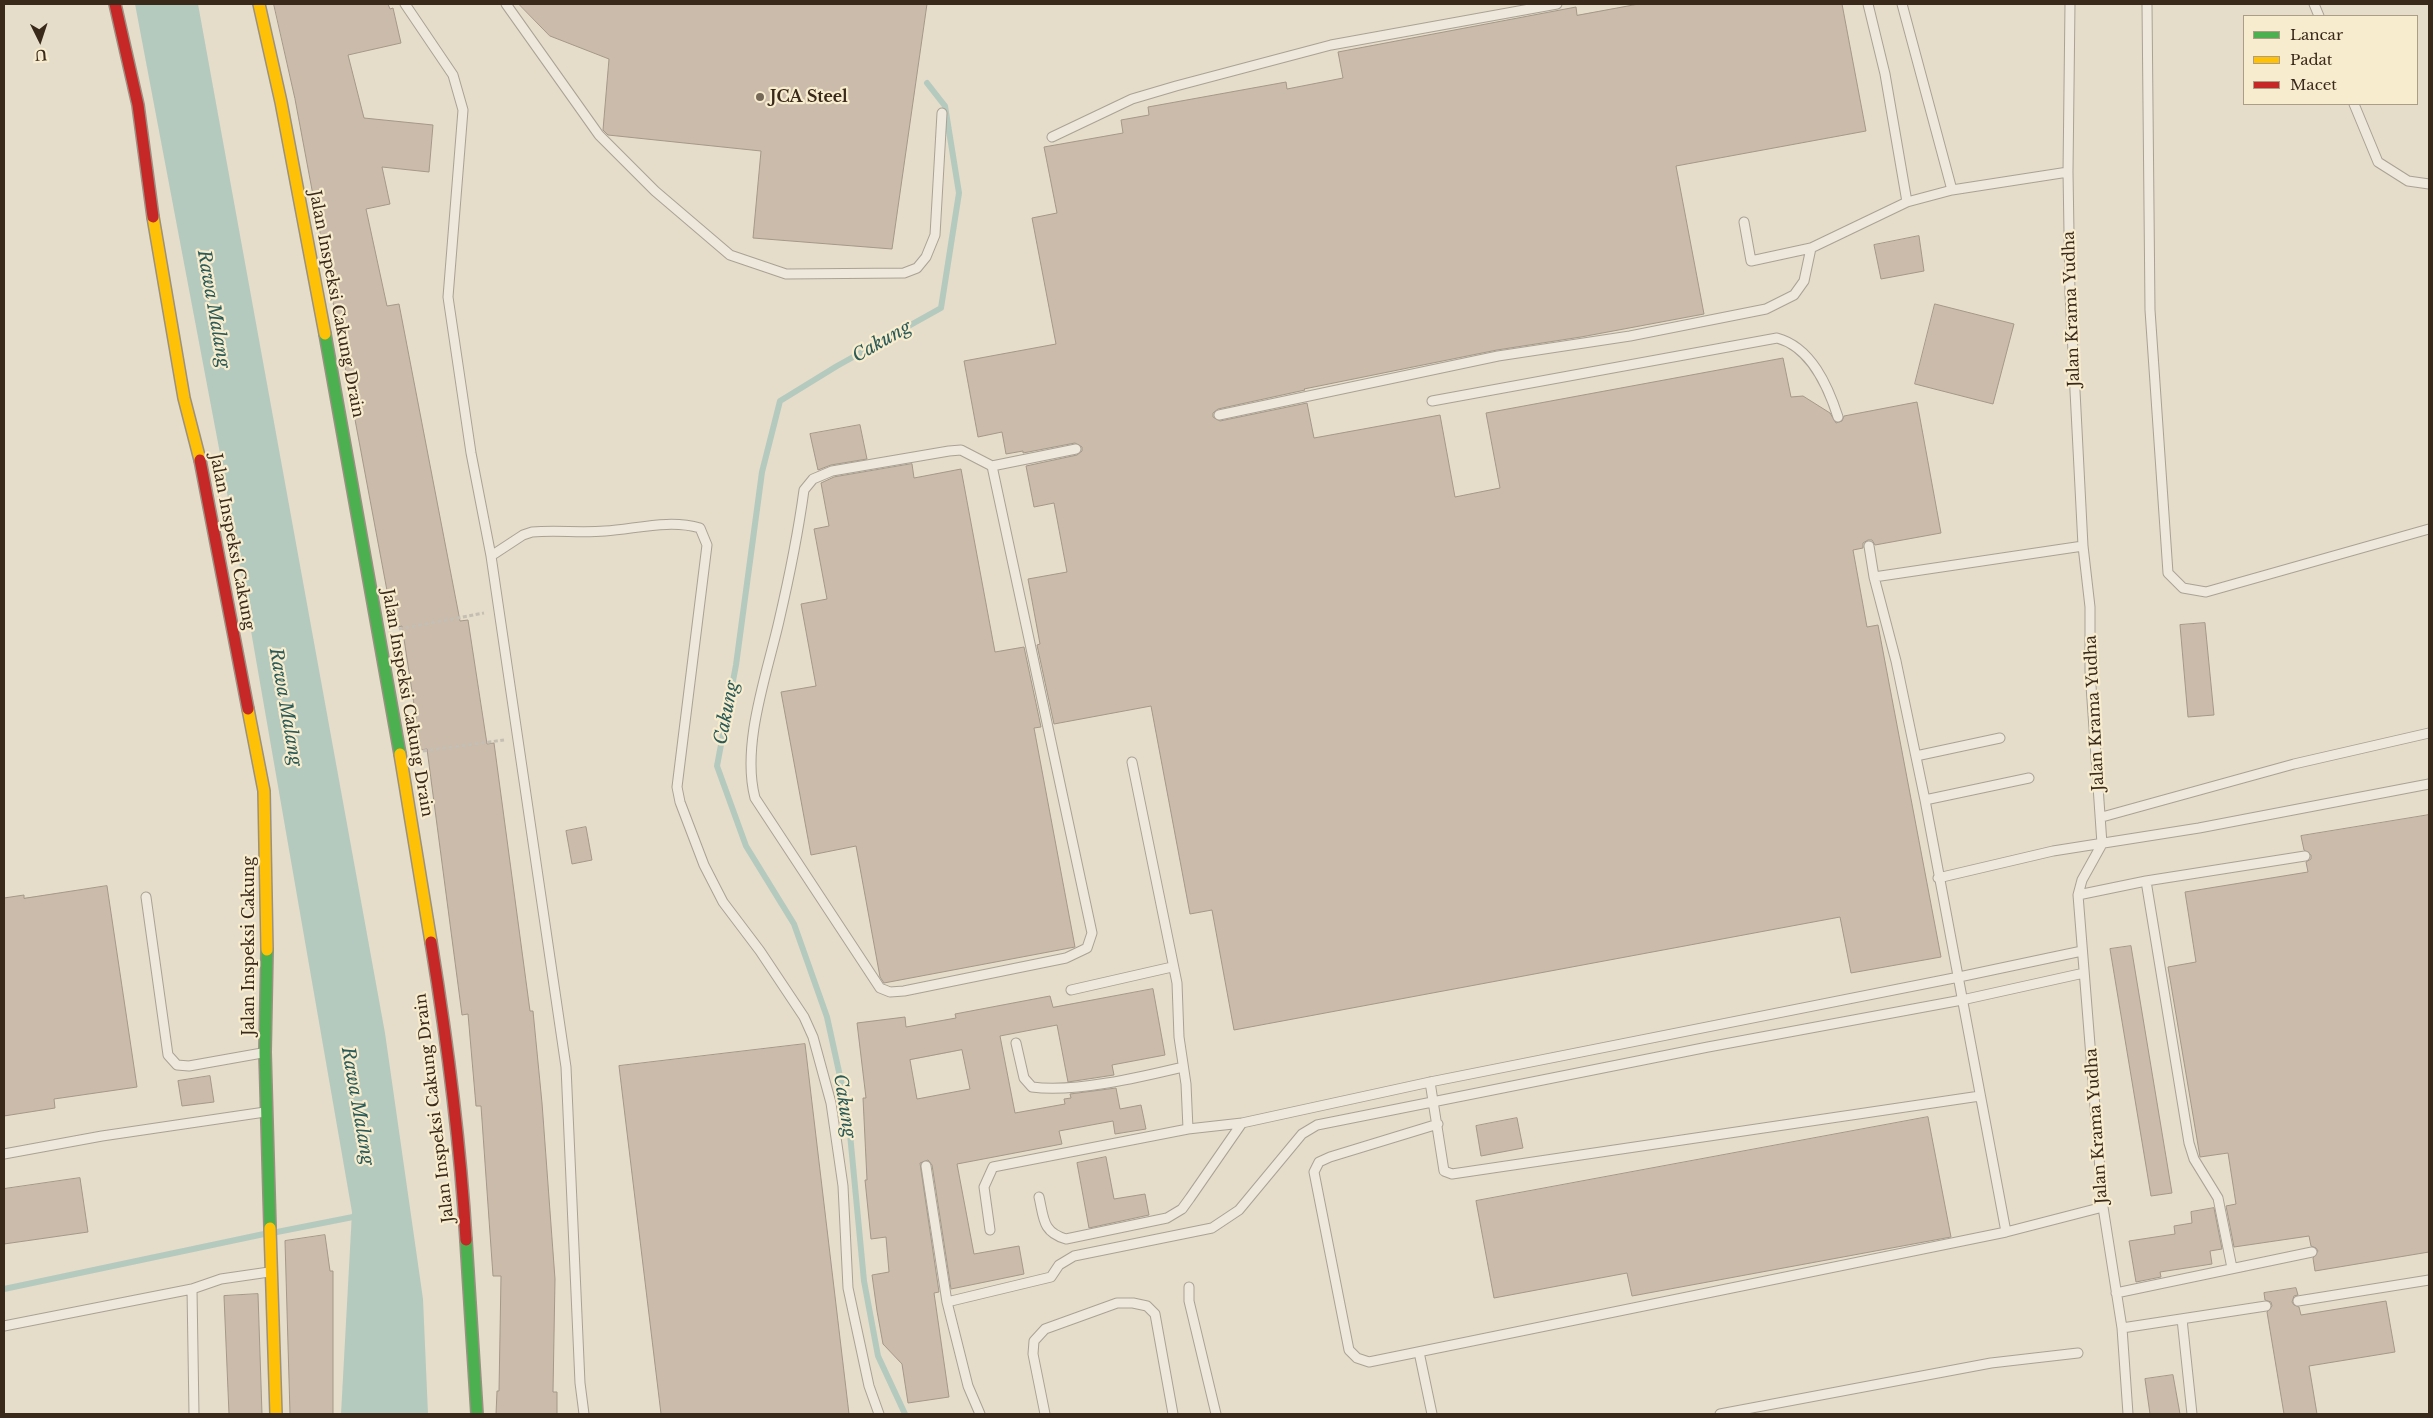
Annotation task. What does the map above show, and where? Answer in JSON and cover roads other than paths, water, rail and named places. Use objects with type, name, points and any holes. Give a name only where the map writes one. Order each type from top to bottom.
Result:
[{"type":"street","name":"Jalan Inspeksi Cakung","points":[[115,4],[140,114],[153,216],[184,398],[204,476],[264,791],[267,925],[265,1052],[270,1272]]},
{"type":"street","name":"Jalan Inspeksi Cakung Drain","points":[[259,4],[321,310],[361,541],[379,632],[440,998],[464,1201],[477,1414]]},
{"type":"street","points":[[270,1272],[276,1414]]},
{"type":"lane","points":[[405,4],[453,75],[463,110],[448,297],[471,453],[491,556],[566,1067],[580,1374],[584,1414]]},
{"type":"lane","points":[[506,4],[599,135],[655,190],[730,255],[786,274],[904,273],[917,268],[926,257],[935,235],[942,113]]},
{"type":"lane","points":[[1052,138],[1132,99],[1331,44],[1557,4]]},
{"type":"lane","points":[[1868,4],[1885,74],[1907,202]]},
{"type":"lane","points":[[1902,4],[1952,190]]},
{"type":"lane","name":"Jalan Krama Yudha","points":[[2070,4],[2068,172],[2070,294],[2083,546],[2090,607],[2090,671],[2102,817],[2102,844],[2082,880],[2078,895],[2092,1050],[2103,1207],[2122,1328],[2128,1414]]},
{"type":"lane","points":[[2147,4],[2150,310],[2168,573],[2183,588],[2206,592],[2429,529]]},
{"type":"lane","points":[[2354,105],[2378,162],[2408,181],[2429,184]]},
{"type":"lane","points":[[1744,222],[1751,261],[1811,248],[1907,202],[1952,190],[2068,172]]},
{"type":"lane","points":[[1219,415],[1498,356],[1630,336],[1766,310],[1794,294],[1804,281],[1811,248]]},
{"type":"lane","points":[[1432,400],[1777,338],[1791,342],[1805,353],[1826,386],[1838,417]]},
{"type":"lane","points":[[992,466],[1092,933],[1087,948],[1066,958],[904,991],[890,992],[880,988],[755,798],[750,773],[759,708],[781,612],[804,490],[813,479],[832,471],[857,465],[961,450],[992,466],[1076,449]]},
{"type":"lane","points":[[491,556],[523,535],[532,532],[604,531],[635,526],[686,524],[700,528],[704,534],[707,544],[677,787],[680,802],[704,865],[723,902],[760,951],[804,1018],[813,1037],[831,1104],[843,1186],[848,1288],[869,1386],[879,1414]]},
{"type":"lane","points":[[1869,546],[1874,577],[1896,661],[1925,800],[1938,878],[1959,977],[2006,1232]]},
{"type":"lane","points":[[1874,577],[2083,546]]},
{"type":"lane","points":[[2102,817],[2294,764],[2429,733]]},
{"type":"lane","points":[[1916,756],[2000,738]]},
{"type":"lane","points":[[1132,762],[1172,967],[1177,983],[1179,1037],[1186,1084],[1188,1129]]},
{"type":"lane","points":[[1925,800],[2029,778]]},
{"type":"lane","points":[[1938,878],[2052,851],[2200,828],[2429,784]]},
{"type":"lane","points":[[2078,895],[2305,856]]},
{"type":"lane","points":[[2146,882],[2189,1143],[2194,1159],[2218,1198],[2232,1268]]},
{"type":"lane","points":[[146,897],[168,1056],[177,1065],[189,1066],[265,1052]]},
{"type":"lane","points":[[990,1230],[984,1187],[993,1167],[1188,1129],[1242,1123],[1430,1082],[2082,951]]},
{"type":"lane","points":[[1071,990],[1172,967]]},
{"type":"lane","points":[[947,1302],[1051,1277],[1059,1265],[1074,1256],[1212,1228],[1239,1210],[1302,1134],[1316,1125],[1698,1049],[1962,1000],[2084,973]]},
{"type":"lane","points":[[1016,1043],[1024,1078],[1032,1087],[1057,1088],[1137,1078],[1183,1067]]},
{"type":"lane","points":[[1430,1082],[1444,1171],[1452,1174],[1980,1096]]},
{"type":"lane","points":[[4,1154],[102,1136],[267,1112]]},
{"type":"lane","points":[[1039,1197],[1045,1224],[1054,1236],[1066,1239],[1167,1218],[1182,1209],[1242,1123]]},
{"type":"lane","points":[[1438,1124],[1330,1157],[1319,1162],[1314,1172],[1349,1350],[1357,1358],[1369,1362],[2006,1232],[2103,1207]]},
{"type":"lane","points":[[926,1166],[947,1302],[968,1386],[980,1414]]},
{"type":"lane","points":[[2116,1293],[2312,1252]]},
{"type":"lane","points":[[4,1326],[192,1289],[205,1283],[231,1276],[270,1272]]},
{"type":"lane","points":[[2298,1300],[2429,1280]]},
{"type":"lane","points":[[1189,1287],[1189,1301],[1216,1414]]},
{"type":"lane","points":[[192,1289],[194,1414]]},
{"type":"lane","points":[[1045,1414],[1033,1354],[1034,1341],[1045,1329],[1117,1303],[1133,1303],[1147,1306],[1154,1314],[1173,1414]]},
{"type":"lane","points":[[2122,1328],[2266,1306]]},
{"type":"lane","points":[[2182,1320],[2192,1414]]},
{"type":"lane","points":[[1419,1352],[1432,1414]]},
{"type":"lane","points":[[1720,1414],[1991,1363],[2078,1353]]},
{"type":"water","name":"Rawa Malang","points":[[135,4],[198,4],[385,1033],[423,1299],[428,1414],[341,1414],[352,1212],[222,464]]},
{"type":"waterway","name":"Cakung","points":[[905,1414],[878,1356],[864,1281],[848,1113],[827,1017],[794,924],[746,846],[717,766],[736,665],[762,472],[780,401],[837,366],[941,308],[959,193],[945,106],[927,83]]},
{"type":"waterway","points":[[277,1232],[358,1216]]},
{"type":"waterway","points":[[4,1289],[264,1234]]},
{"type":"place","name":"JCA Steel","points":[[760,97]]}]
